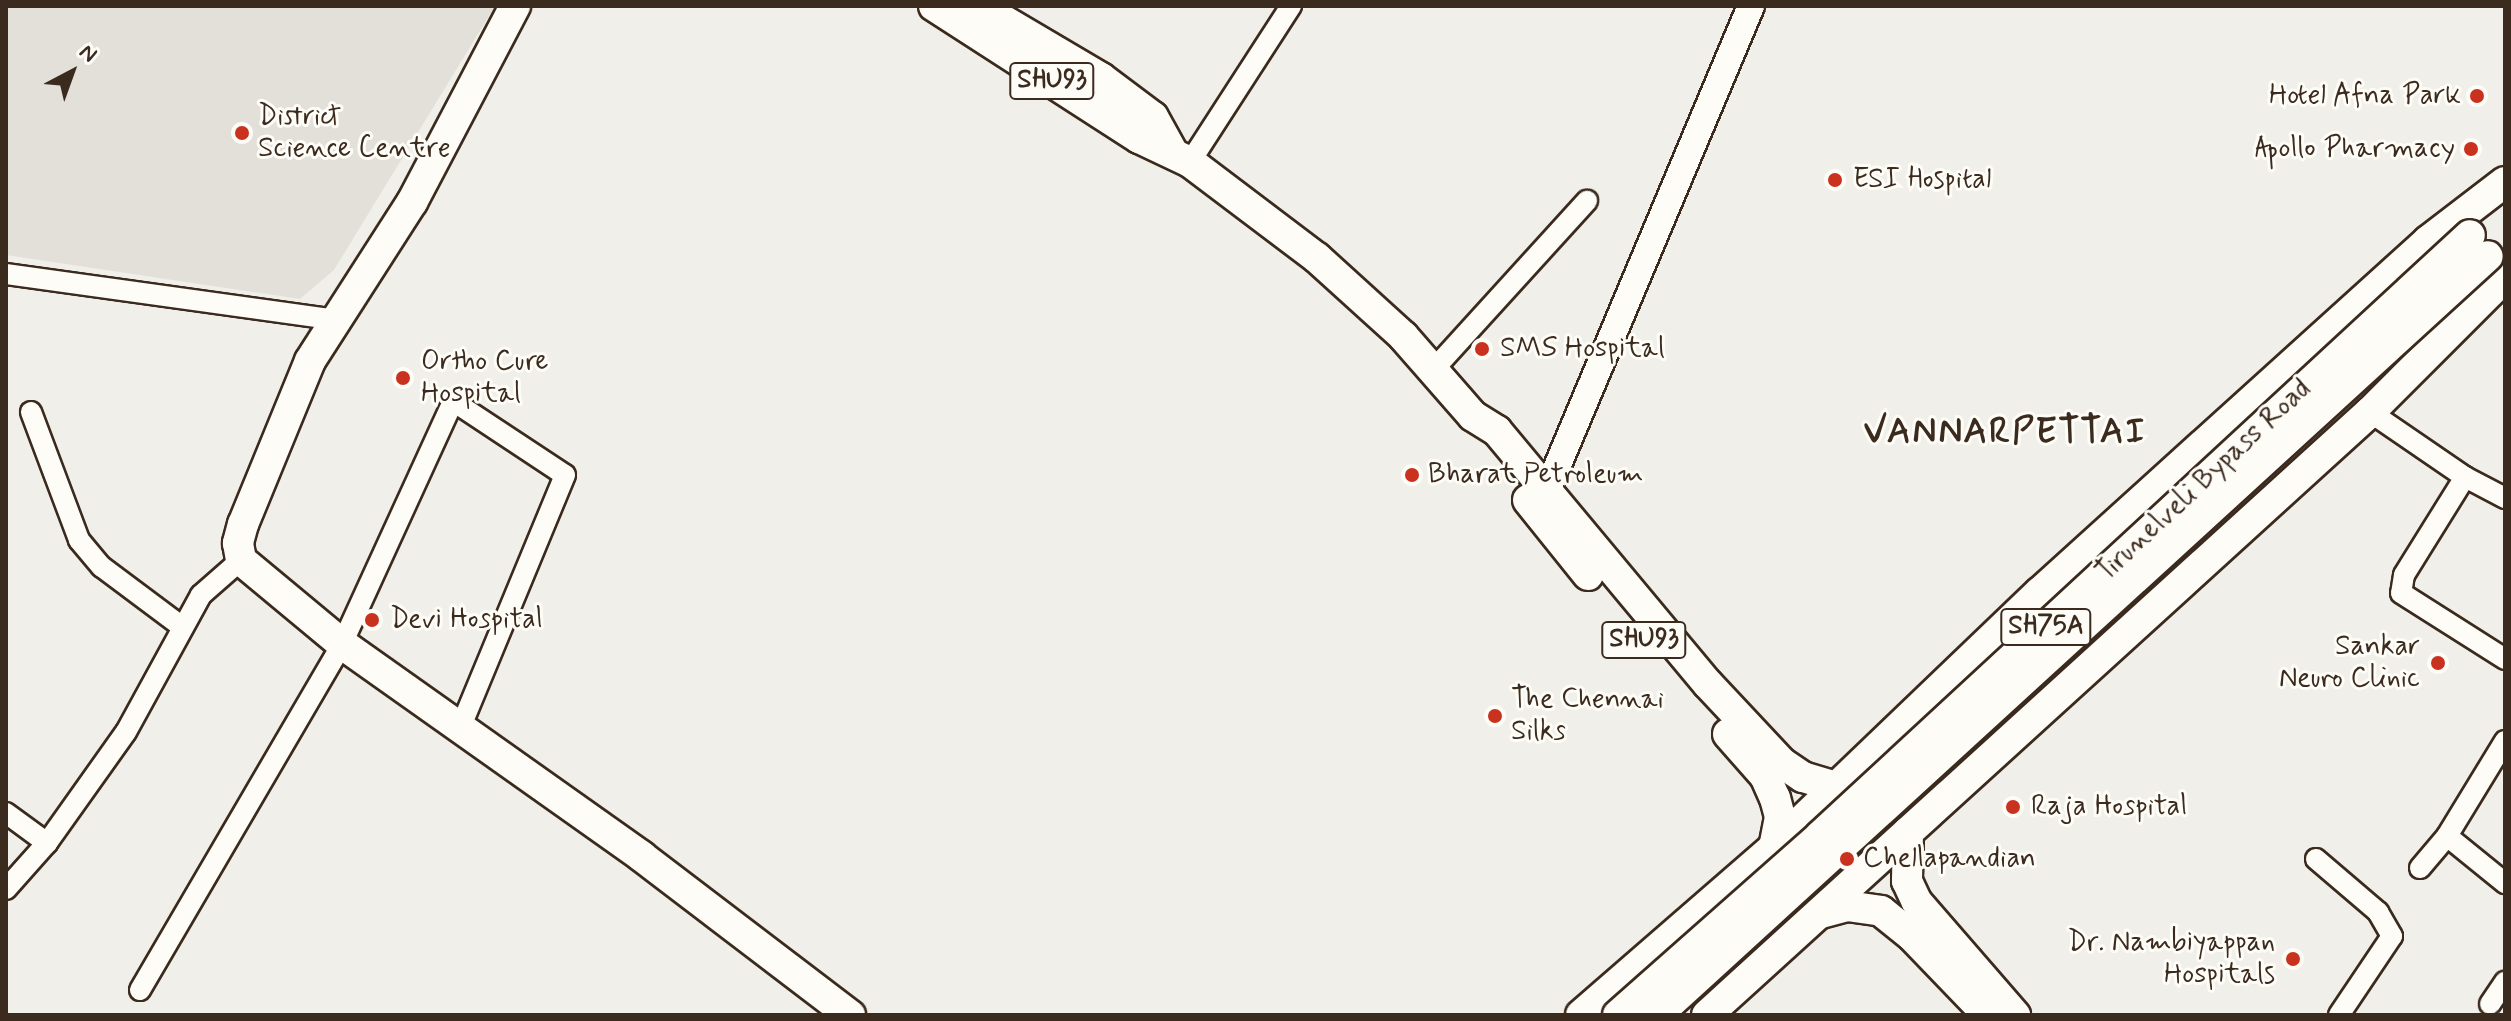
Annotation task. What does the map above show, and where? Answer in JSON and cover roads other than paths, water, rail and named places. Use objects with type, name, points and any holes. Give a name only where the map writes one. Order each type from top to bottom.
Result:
[{"type":"main road","points":[[515,6],[412,202],[332,319],[310,361],[243,524],[238,543],[241,560],[342,644],[641,856],[850,1015]]},
{"type":"main road","name":"SHU93","points":[[934,6],[1139,138],[1181,156],[1317,258],[1433,370],[1473,416],[1497,431],[1546,493],[1782,763],[1803,777],[1836,787]]},
{"type":"main road","name":"SHU93","points":[[979,6],[1101,78],[1153,117],[1181,156]]},
{"type":"main road","points":[[1581,1015],[1774,847],[1935,691],[2428,241],[2505,182]]},
{"type":"main road","name":"Tirunelveli Bypass Road","points":[[1657,1015],[2492,252],[2505,203]]},
{"type":"main road","points":[[1707,1015],[2370,412],[2492,252]]},
{"type":"main road","name":"Tirunelveli Bypass Road","points":[[1618,1015],[2492,252]]},
{"type":"main road","name":"SHU93","points":[[1473,416],[1483,441],[1553,534],[1765,776],[1780,817],[1774,847]]},
{"type":"main road","points":[[1935,691],[1964,685],[1984,705],[2001,727],[1992,755]]},
{"type":"main road","points":[[1908,832],[1907,881],[1917,902],[2015,1015]]},
{"type":"main road","points":[[1821,913],[1867,906],[1881,911],[1912,936],[1988,1015]]},
{"type":"main road","points":[[1703,909],[1691,942],[1719,972],[1741,974],[1763,965]]},
{"type":"street","points":[[1181,156],[1291,6]]},
{"type":"street","points":[[1546,493],[1751,6]]},
{"type":"street","points":[[1433,370],[1587,201]]},
{"type":"street","points":[[6,274],[332,319]]},
{"type":"street","points":[[140,990],[342,644],[453,401],[565,475],[460,728]]},
{"type":"street","points":[[31,412],[79,540],[102,567],[181,626]]},
{"type":"street","points":[[2370,412],[2465,477],[2505,498]]},
{"type":"street","points":[[2465,477],[2404,575],[2401,593],[2505,659]]},
{"type":"street","points":[[6,889],[47,843],[126,732],[181,626],[201,595],[241,560]]},
{"type":"street","points":[[2420,868],[2447,836],[2505,741]]},
{"type":"street","points":[[6,813],[47,843]]},
{"type":"street","points":[[2447,836],[2505,883]]},
{"type":"street","points":[[2316,859],[2378,912],[2392,936],[2339,1015]]},
{"type":"street","points":[[2490,1004],[2505,982]]},
{"type":"place","name":"Hotel Afna Park","points":[[2477,96]]},
{"type":"place","name":"District Science Centre","points":[[242,133]]},
{"type":"place","name":"Apollo Pharmacy","points":[[2471,149]]},
{"type":"place","name":"ESI Hospital","points":[[1835,180]]},
{"type":"place","name":"SMS Hospital","points":[[1482,349]]},
{"type":"place","name":"Ortho Cure Hospital","points":[[403,378]]},
{"type":"place","name":"Bharat Petroleum","points":[[1412,475]]},
{"type":"place","name":"Devi Hospital","points":[[372,620]]},
{"type":"place","name":"Sankar Neuro Clinic","points":[[2438,663]]},
{"type":"place","name":"The Chennai Silks","points":[[1495,716]]},
{"type":"place","name":"Raja Hospital","points":[[2013,807]]},
{"type":"place","name":"Chellapandian","points":[[1847,859]]},
{"type":"place","name":"Dr. Nambiyappan Hospitals","points":[[2293,959]]},
{"type":"district","name":"VANNARPETTAI","points":[[2005,433]]}]
